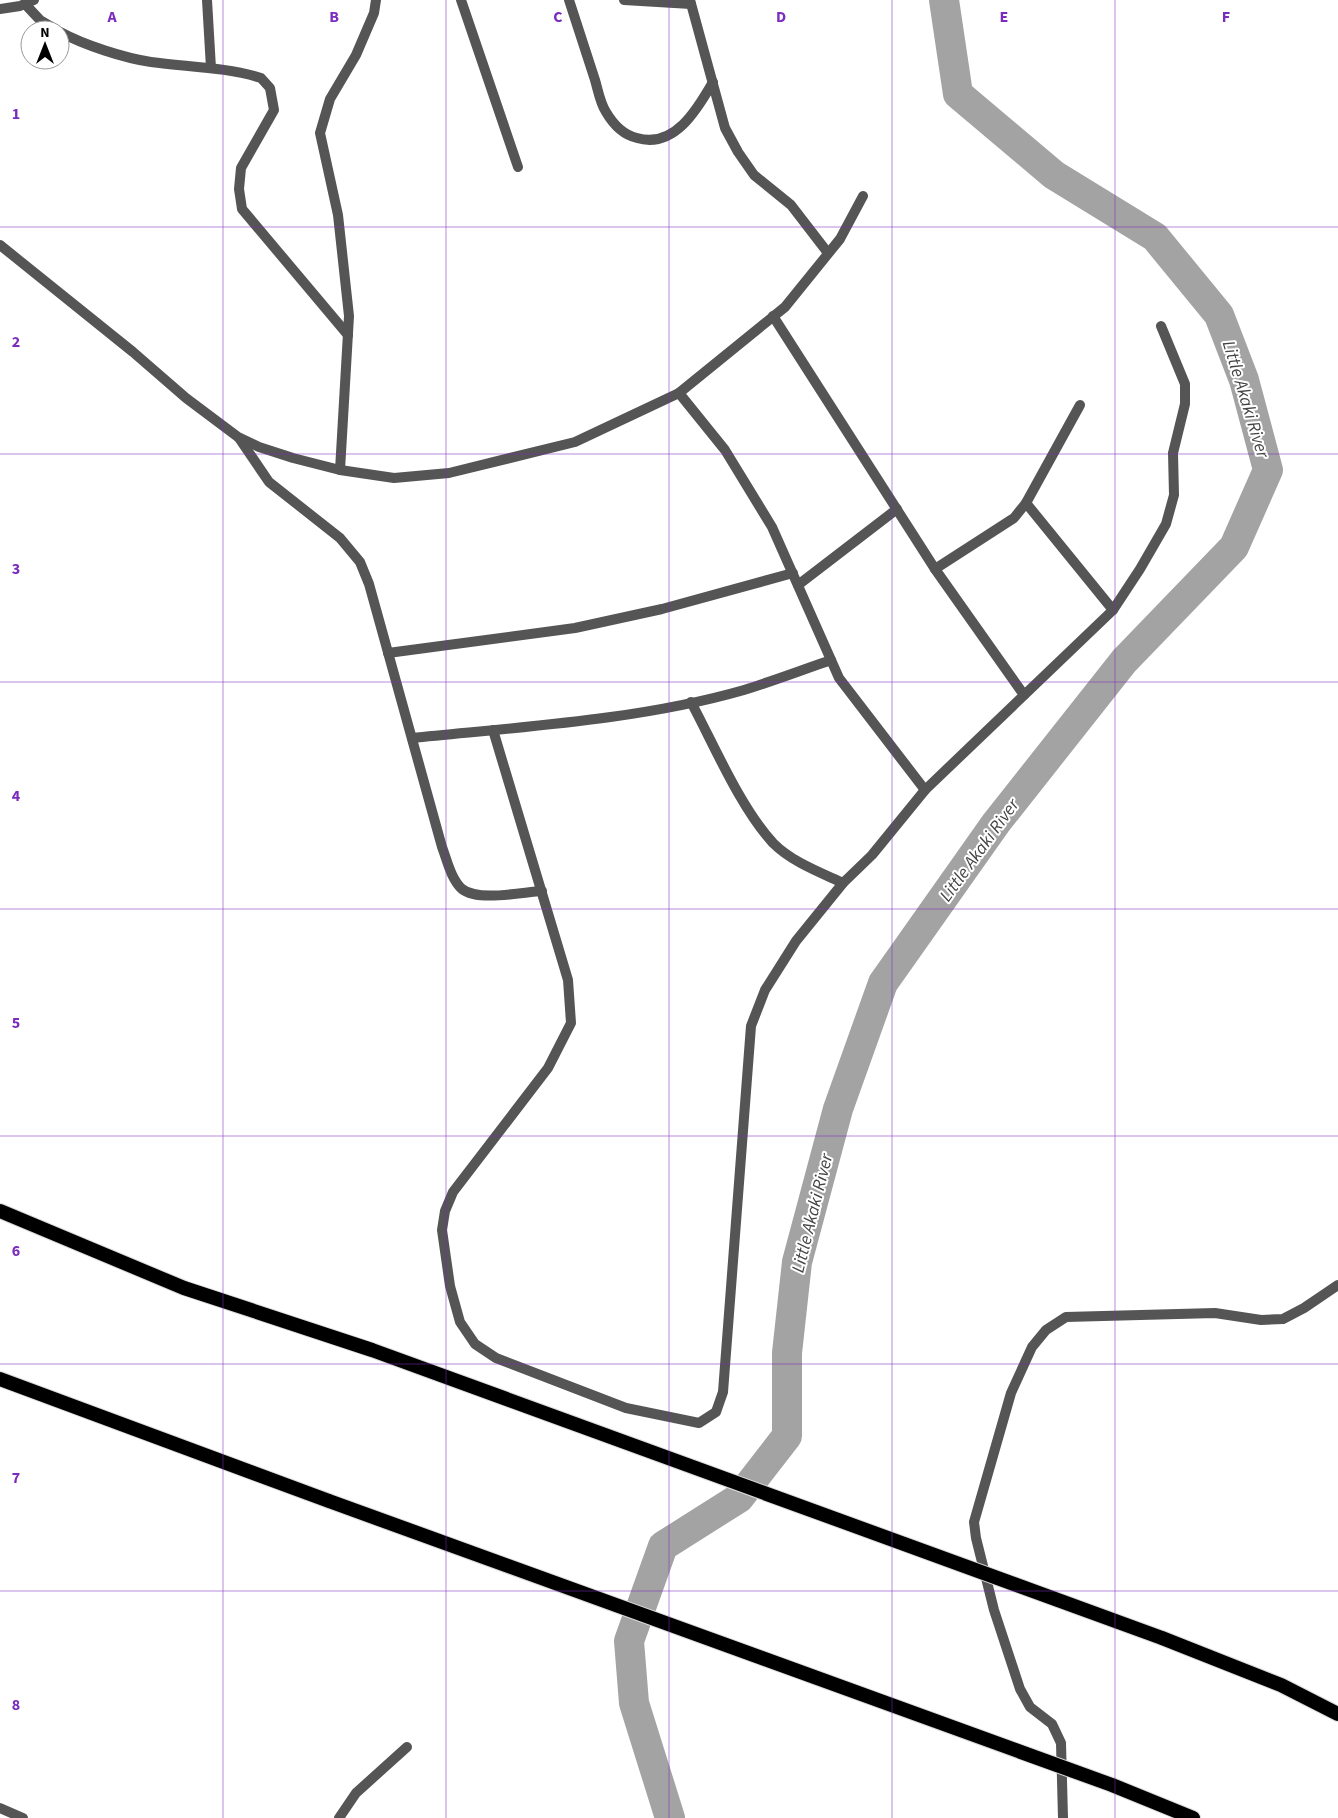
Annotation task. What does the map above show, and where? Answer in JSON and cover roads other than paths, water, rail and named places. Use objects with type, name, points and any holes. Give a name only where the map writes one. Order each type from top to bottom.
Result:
[{"type":"highway","points":[[0,1211],[184,1288],[372,1350],[1162,1638],[1281,1685],[1338,1714]]},
{"type":"highway","points":[[0,1379],[329,1501],[1112,1785],[1193,1818]]},
{"type":"street","points":[[208,0],[211,68]]},
{"type":"street","points":[[340,470],[349,316],[338,215],[320,132],[330,99],[356,55],[374,13],[376,0]]},
{"type":"street","points":[[461,0],[518,167]]},
{"type":"street","points":[[569,0],[605,112],[618,128],[630,136],[646,141],[668,137],[679,129],[702,102],[712,82]]},
{"type":"street","points":[[624,0],[690,2],[725,128],[738,152],[754,175],[790,205],[828,253]]},
{"type":"street","points":[[0,9],[30,2],[40,20]]},
{"type":"street","points":[[70,36],[103,49],[149,61],[211,68],[262,78],[270,88],[274,110],[241,168],[239,189],[242,209],[348,335]]},
{"type":"street","points":[[0,245],[133,352],[186,398],[238,437],[259,447],[340,470],[394,478],[449,473],[576,442],[679,393],[785,306],[840,239],[863,196]]},
{"type":"street","points":[[773,316],[935,569],[1024,695]]},
{"type":"street","points":[[493,730],[568,980],[571,1023],[548,1068],[453,1192],[445,1211],[442,1230],[450,1286],[460,1322],[475,1344],[496,1358],[626,1408],[698,1423],[716,1412],[723,1392],[751,1026],[765,990],[796,941],[842,883],[872,855],[925,790],[1114,610],[1166,524],[1174,495],[1173,453],[1184,404],[1185,384],[1161,326]]},
{"type":"street","points":[[679,393],[724,450],[772,527],[839,678],[925,790]]},
{"type":"street","points":[[935,569],[1014,518],[1026,503],[1080,405]]},
{"type":"street","points":[[238,437],[269,482],[340,538],[360,562],[369,584],[442,847],[453,875],[463,889],[476,894],[493,895],[542,891]]},
{"type":"street","points":[[1026,503],[1114,610]]},
{"type":"street","points":[[798,585],[896,509]]},
{"type":"street","points":[[388,653],[575,628],[662,609],[793,573]]},
{"type":"street","points":[[412,738],[493,730],[660,708],[743,690],[831,660]]},
{"type":"street","points":[[691,702],[745,804],[774,843],[798,862],[842,883]]},
{"type":"street","points":[[1063,1818],[1061,1743],[1052,1724],[1030,1707],[1020,1689],[994,1610],[976,1538],[974,1522],[1011,1393],[1032,1347],[1046,1330],[1066,1317],[1215,1314],[1261,1320],[1283,1318],[1304,1308],[1338,1285]]},
{"type":"street","points":[[339,1818],[356,1793],[407,1747]]},
{"type":"street","points":[[0,1808],[24,1818]]},
{"type":"waterway","name":"Little Akaki River","points":[[670,1818],[634,1703],[629,1641],[663,1546],[739,1498],[787,1436],[787,1353],[797,1262],[838,1109],[883,983],[996,823],[1124,661],[1234,547],[1268,470],[1244,380],[1219,315],[1155,237],[1054,175],[958,94],[944,0]]}]
